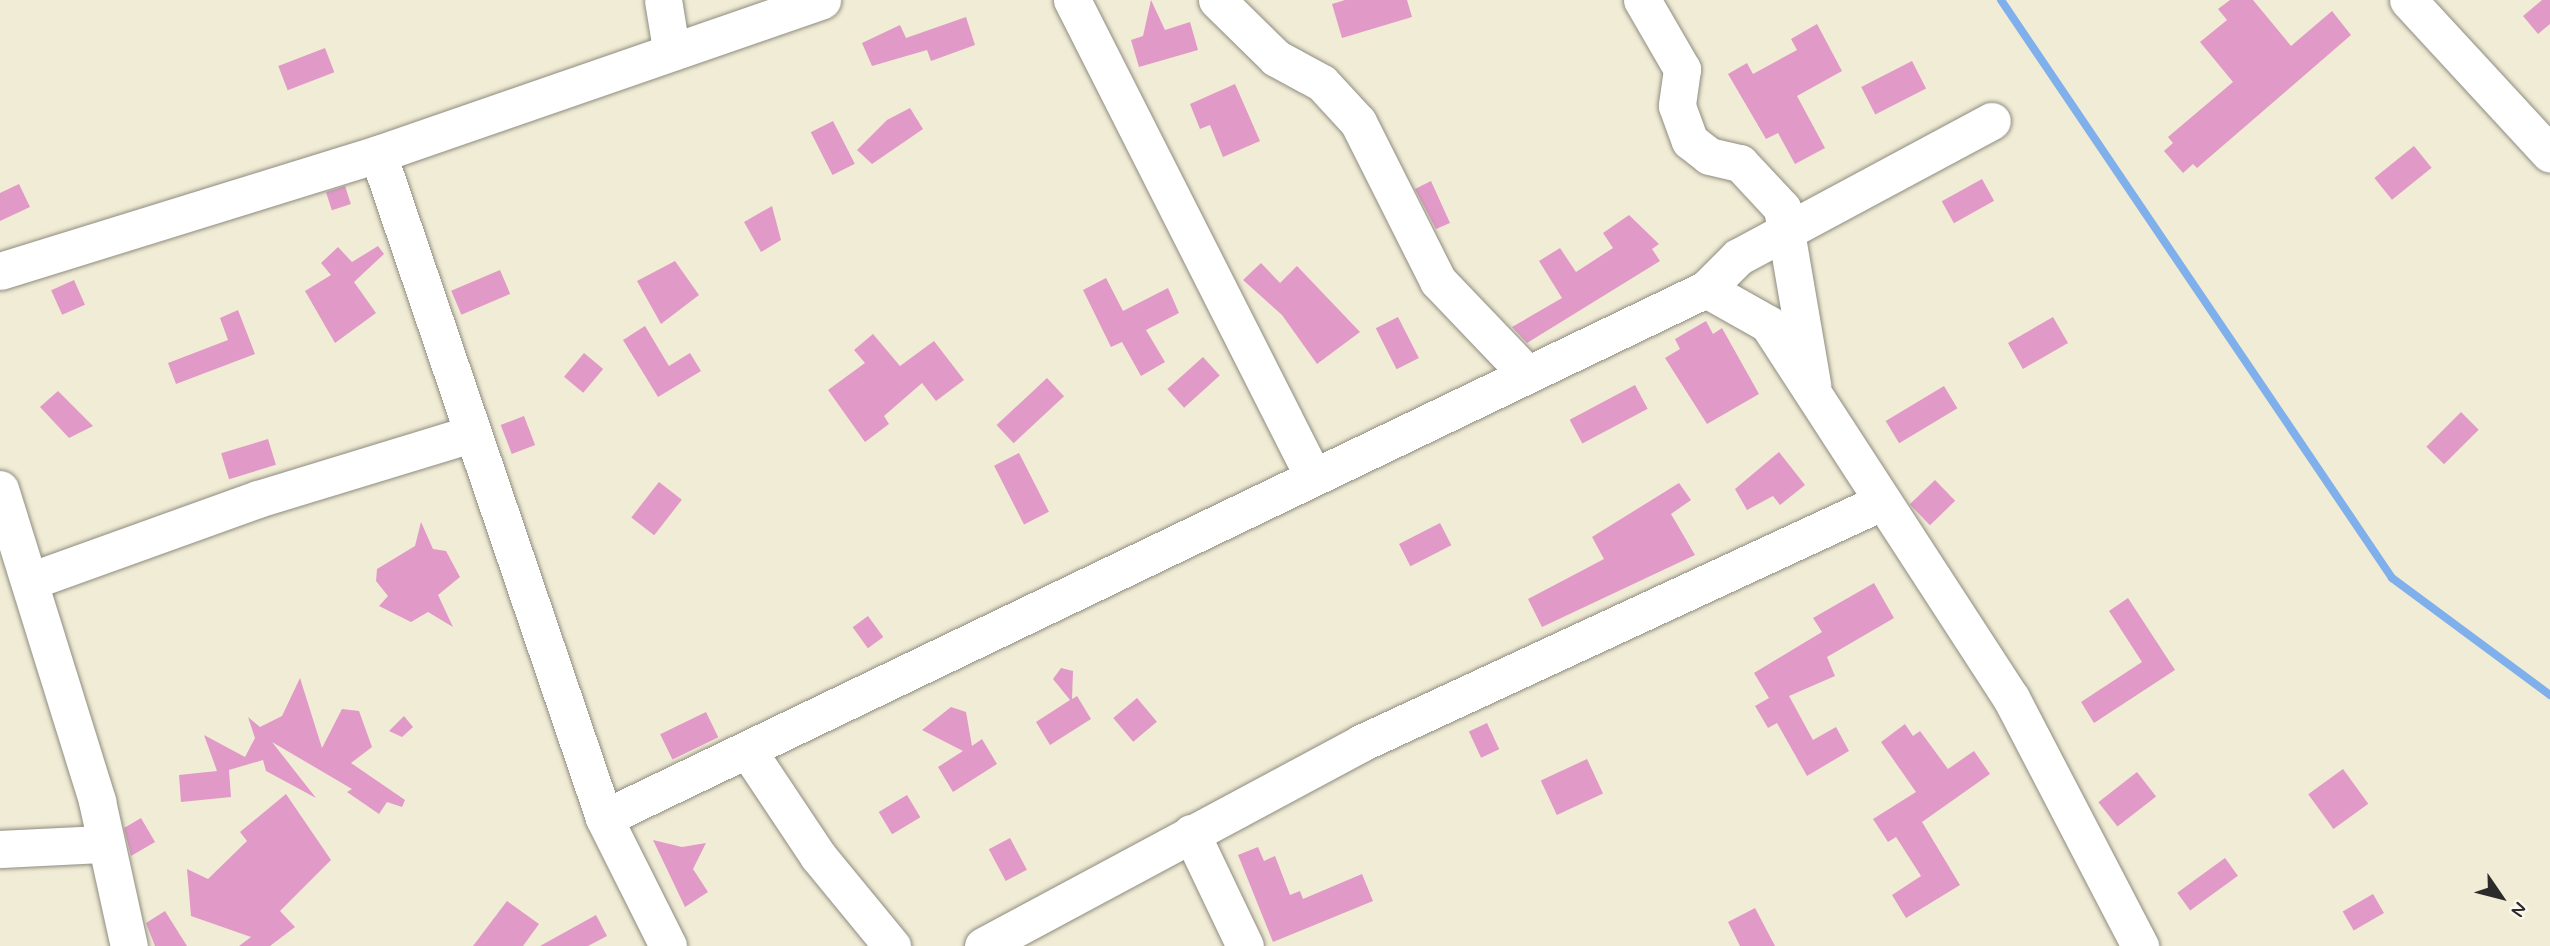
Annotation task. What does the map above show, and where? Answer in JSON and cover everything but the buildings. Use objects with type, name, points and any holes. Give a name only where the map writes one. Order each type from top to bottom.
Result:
[{"type":"street","points":[[663,0],[671,49]]},
{"type":"street","points":[[0,271],[378,154],[671,49],[822,0]]},
{"type":"street","points":[[1072,0],[1313,476]]},
{"type":"street","points":[[1217,0],[1276,58],[1322,83],[1358,122],[1438,281],[1527,374]]},
{"type":"street","points":[[1642,0],[1682,69],[1677,106],[1690,141],[1709,156],[1740,163],[1763,182],[1782,208],[1783,233],[1815,400]]},
{"type":"street","points":[[2408,0],[2550,154]]},
{"type":"street","points":[[604,818],[1706,289],[1738,257],[1992,121]]},
{"type":"street","points":[[378,154],[470,434],[604,818],[668,946]]},
{"type":"street","points":[[1706,289],[1768,324],[1880,503],[2011,698],[2140,946]]},
{"type":"street","points":[[33,580],[258,499],[470,434]]},
{"type":"street","points":[[0,489],[33,580],[97,800],[103,844],[129,946]]},
{"type":"street","points":[[984,946],[1361,743],[1880,503]]},
{"type":"street","points":[[748,751],[817,856],[892,946]]},
{"type":"street","points":[[1191,833],[1245,946]]},
{"type":"street","points":[[0,849],[103,844]]},
{"type":"waterway","points":[[2001,0],[2392,578],[2550,695]]}]
